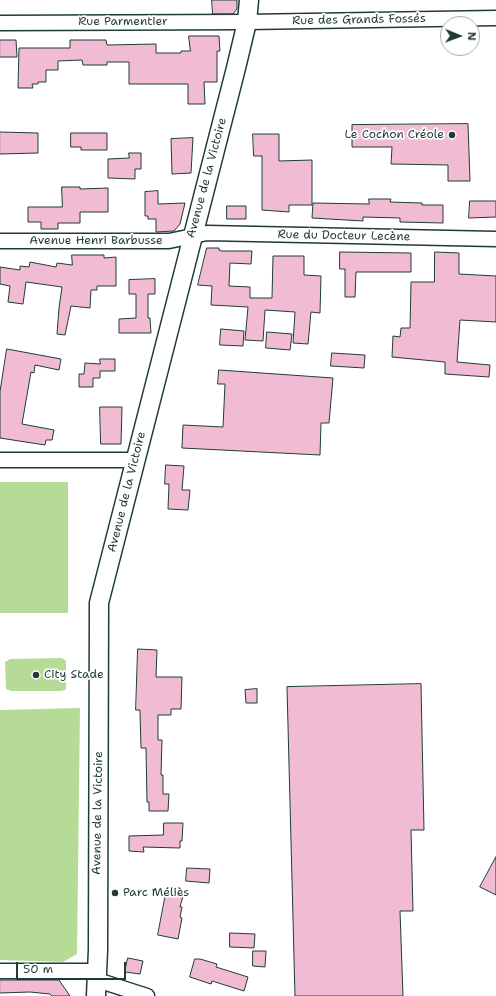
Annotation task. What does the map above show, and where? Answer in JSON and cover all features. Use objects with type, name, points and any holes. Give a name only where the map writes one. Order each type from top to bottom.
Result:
[{"type":"street","name":"Avenue de la Victoire","points":[[97,982],[99,603],[247,22],[249,0]]},
{"type":"street","name":"Rue des Grands Fossés","points":[[247,22],[496,18]]},
{"type":"street","name":"Rue Parmentier","points":[[0,23],[247,22]]},
{"type":"street","name":"Rue du Docteur Lecène","points":[[192,237],[207,233],[496,239]]},
{"type":"street","name":"Avenue Henri Barbusse","points":[[0,241],[169,240],[192,237]]},
{"type":"street","points":[[0,460],[136,460]]},
{"type":"street","points":[[0,971],[97,982],[147,996]]},
{"type":"green space","points":[[0,482],[68,482],[68,613],[0,613]]},
{"type":"green space","name":"City Stade","points":[[62,658],[66,661],[66,689],[62,691],[11,691],[6,689],[5,662],[10,659]]},
{"type":"green space","points":[[80,708],[77,954],[63,962],[0,960],[0,710]]},
{"type":"building","points":[[212,0],[237,0],[237,9],[233,14],[213,14]]},
{"type":"building","points":[[189,36],[219,36],[220,51],[217,51],[217,82],[204,82],[205,104],[188,104],[188,84],[129,84],[129,62],[107,62],[107,65],[83,65],[82,60],[58,61],[58,70],[46,70],[46,82],[32,84],[33,88],[18,88],[19,48],[70,48],[70,40],[106,40],[107,45],[156,44],[156,53],[181,53],[181,51],[190,51]]},
{"type":"building","points":[[0,40],[16,40],[17,57],[0,57]]},
{"type":"building","points":[[468,124],[470,181],[448,181],[448,165],[391,164],[392,147],[352,147],[352,125]]},
{"type":"building","points":[[0,132],[38,133],[38,153],[0,154]]},
{"type":"building","points":[[71,133],[107,133],[107,150],[81,150],[81,147],[71,147]]},
{"type":"building","points":[[253,134],[279,134],[279,161],[312,160],[312,205],[289,205],[289,212],[262,210],[262,156],[254,156]]},
{"type":"building","points":[[193,138],[191,173],[172,174],[171,139]]},
{"type":"building","points":[[129,153],[141,153],[141,169],[135,169],[135,179],[108,178],[108,159],[129,158]]},
{"type":"building","points":[[62,187],[80,187],[80,189],[108,188],[108,212],[80,212],[80,223],[58,223],[58,229],[41,229],[41,222],[28,222],[28,207],[62,207]]},
{"type":"building","points":[[158,191],[158,204],[185,203],[180,224],[174,231],[156,232],[156,219],[148,219],[148,216],[145,216],[145,192]]},
{"type":"building","points":[[369,199],[391,199],[390,202],[443,205],[443,223],[400,222],[400,218],[363,217],[363,221],[312,218],[313,203],[369,204]]},
{"type":"building","points":[[470,201],[496,201],[496,217],[469,218]]},
{"type":"building","points":[[227,206],[246,206],[246,219],[227,219]]},
{"type":"building","points":[[207,248],[219,248],[219,250],[222,251],[252,251],[251,264],[230,263],[229,286],[250,287],[250,298],[272,298],[273,256],[304,256],[304,275],[321,276],[320,313],[311,312],[308,344],[293,343],[295,312],[265,310],[263,341],[245,340],[248,307],[211,305],[212,286],[198,285]]},
{"type":"building","points":[[340,252],[411,253],[411,272],[356,272],[355,297],[345,297],[345,269],[340,269]]},
{"type":"building","points":[[435,252],[459,253],[459,274],[496,276],[496,322],[460,320],[457,362],[490,365],[489,377],[445,374],[445,362],[392,357],[393,336],[400,337],[401,328],[410,328],[411,282],[434,282]]},
{"type":"building","points":[[72,255],[104,255],[104,258],[116,257],[116,286],[97,286],[97,290],[91,290],[90,308],[71,306],[65,335],[57,334],[62,287],[26,282],[23,304],[8,302],[10,286],[0,284],[0,267],[20,270],[20,266],[29,267],[30,262],[56,267],[57,263],[72,265]]},
{"type":"building","points":[[155,279],[155,294],[148,294],[148,318],[150,318],[151,333],[119,333],[119,319],[136,318],[136,294],[129,294],[129,280]]},
{"type":"building","points":[[221,329],[244,331],[243,346],[220,345]]},
{"type":"building","points":[[267,332],[292,334],[290,350],[266,348]]},
{"type":"building","points":[[7,349],[61,359],[59,370],[35,365],[34,373],[31,372],[22,424],[54,430],[52,440],[46,440],[45,445],[0,438],[0,392]]},
{"type":"building","points":[[332,353],[365,355],[364,368],[331,366]]},
{"type":"building","points":[[100,359],[115,359],[115,371],[100,371],[100,378],[93,378],[93,387],[79,387],[79,374],[84,374],[85,363],[100,364]]},
{"type":"building","points":[[219,370],[333,378],[329,423],[321,423],[320,455],[182,448],[183,425],[223,427],[225,384],[218,384]]},
{"type":"building","points":[[100,407],[122,407],[121,444],[101,444]]},
{"type":"building","points":[[166,465],[184,466],[182,490],[190,490],[188,510],[168,509],[169,484],[165,484]]},
{"type":"building","points":[[138,649],[157,650],[156,677],[182,677],[181,709],[171,709],[171,715],[158,715],[158,740],[162,740],[161,775],[163,775],[163,794],[169,794],[168,811],[149,811],[149,802],[147,802],[146,748],[141,748],[140,710],[136,710]]},
{"type":"building","points":[[421,684],[424,830],[411,830],[413,911],[400,911],[403,996],[295,996],[287,687]]},
{"type":"building","points":[[257,689],[257,703],[246,703],[245,690]]},
{"type":"building","points":[[164,823],[183,823],[180,848],[143,847],[144,852],[129,851],[129,836],[163,835]]},
{"type":"building","points":[[496,857],[496,895],[480,887]]},
{"type":"building","points":[[187,868],[210,869],[209,883],[186,881]]},
{"type":"building","points":[[166,893],[183,896],[180,907],[182,907],[180,917],[182,918],[178,939],[158,935]]},
{"type":"building","points":[[230,933],[255,934],[254,948],[230,947]]},
{"type":"building","points":[[253,951],[266,951],[265,967],[253,966]]},
{"type":"building","points":[[128,958],[143,961],[140,974],[125,972]]},
{"type":"building","points":[[195,959],[217,964],[216,967],[248,977],[244,991],[212,981],[211,984],[190,977]]},
{"type":"building","points":[[0,980],[59,980],[70,996],[52,996],[50,994],[30,992],[0,993]]},
{"type":"place","name":"Le Cochon Créole","points":[[452,135]]},
{"type":"place","name":"City Stade","points":[[36,675]]},
{"type":"place","name":"Parc Méliès","points":[[115,893]]}]
